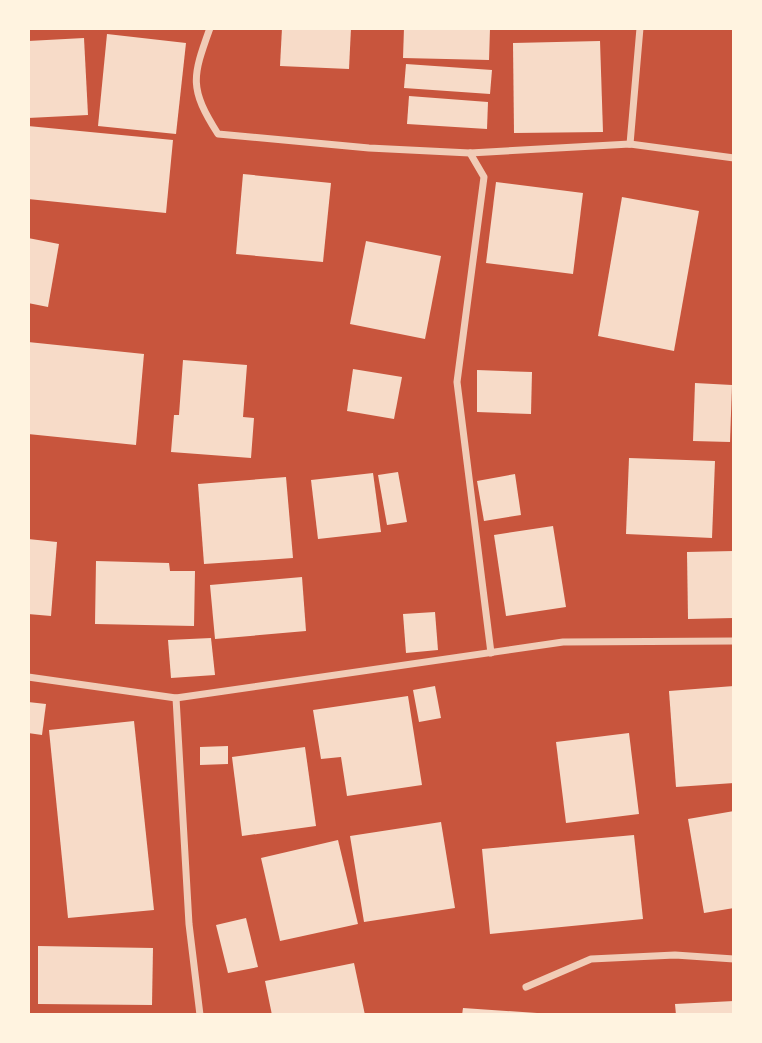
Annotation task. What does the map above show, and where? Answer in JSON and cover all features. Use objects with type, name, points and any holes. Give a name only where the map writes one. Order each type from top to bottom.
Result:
[{"type":"street","points":[[210,28],[196,74],[198,102],[218,134],[369,148],[470,153],[550,151],[630,144],[734,158]]},
{"type":"street","points":[[630,144],[640,28]]},
{"type":"street","points":[[470,153],[484,177],[457,382],[491,653]]},
{"type":"street","points":[[28,677],[176,698],[563,642],[734,640]]},
{"type":"street","points":[[176,698],[189,924],[200,1015]]},
{"type":"street","points":[[526,987],[591,959],[675,956],[734,959]]},
{"type":"building","points":[[282,28],[351,28],[349,69],[280,66]]},
{"type":"building","points":[[404,28],[490,28],[489,60],[403,58]]},
{"type":"building","points":[[107,34],[186,43],[176,134],[98,126]]},
{"type":"building","points":[[84,38],[88,115],[28,118],[28,41]]},
{"type":"building","points":[[600,41],[603,132],[514,133],[513,43]]},
{"type":"building","points":[[406,64],[492,70],[490,94],[404,88]]},
{"type":"building","points":[[409,96],[488,102],[487,129],[407,124]]},
{"type":"building","points":[[28,126],[173,140],[166,213],[28,199]]},
{"type":"building","points":[[243,174],[331,183],[323,262],[236,254]]},
{"type":"building","points":[[496,182],[583,193],[573,274],[486,263]]},
{"type":"building","points":[[622,197],[699,211],[674,351],[598,336]]},
{"type":"building","points":[[28,238],[59,244],[48,307],[28,303]]},
{"type":"building","points":[[366,241],[441,256],[425,339],[350,324]]},
{"type":"building","points":[[28,342],[144,354],[136,445],[28,434]]},
{"type":"building","points":[[183,360],[247,365],[243,417],[254,418],[251,458],[171,452],[174,415],[179,415]]},
{"type":"building","points":[[353,369],[402,377],[394,419],[347,411]]},
{"type":"building","points":[[477,370],[532,372],[531,414],[477,412]]},
{"type":"building","points":[[695,383],[732,385],[730,442],[693,441]]},
{"type":"building","points":[[629,458],[715,461],[712,538],[626,534]]},
{"type":"building","points":[[398,472],[407,522],[387,525],[378,475]]},
{"type":"building","points":[[373,473],[381,532],[318,539],[311,480]]},
{"type":"building","points":[[515,474],[521,515],[484,521],[477,481]]},
{"type":"building","points":[[286,477],[293,558],[204,564],[198,484]]},
{"type":"building","points":[[553,526],[566,607],[506,616],[494,535]]},
{"type":"building","points":[[28,539],[57,542],[51,616],[28,614]]},
{"type":"building","points":[[734,551],[734,618],[688,619],[687,552]]},
{"type":"building","points":[[96,561],[169,563],[170,571],[195,571],[194,626],[95,624]]},
{"type":"building","points":[[302,577],[306,631],[215,639],[210,585]]},
{"type":"building","points":[[435,612],[438,650],[406,653],[403,614]]},
{"type":"building","points":[[211,638],[215,675],[171,678],[168,640]]},
{"type":"building","points":[[435,686],[441,718],[419,722],[413,690]]},
{"type":"building","points":[[734,686],[734,783],[676,787],[669,691]]},
{"type":"building","points":[[408,696],[422,785],[347,796],[341,757],[321,759],[313,710]]},
{"type":"building","points":[[28,702],[46,704],[42,735],[28,733]]},
{"type":"building","points":[[134,721],[154,910],[68,918],[49,730]]},
{"type":"building","points":[[629,733],[639,814],[566,823],[556,742]]},
{"type":"building","points":[[228,746],[228,764],[200,765],[200,747]]},
{"type":"building","points":[[305,747],[316,826],[242,836],[232,757]]},
{"type":"building","points":[[734,811],[734,908],[704,913],[688,819]]},
{"type":"building","points":[[441,822],[455,908],[364,922],[350,836]]},
{"type":"building","points":[[634,835],[643,919],[490,934],[482,849]]},
{"type":"building","points":[[338,840],[358,924],[280,941],[261,858]]},
{"type":"building","points":[[246,918],[258,967],[228,973],[216,925]]},
{"type":"building","points":[[38,946],[153,948],[152,1005],[38,1004]]},
{"type":"building","points":[[354,963],[365,1015],[272,1015],[265,981]]},
{"type":"building","points":[[734,1001],[734,1015],[676,1015],[675,1004]]},
{"type":"building","points":[[463,1008],[537,1013],[537,1015],[462,1015]]}]
